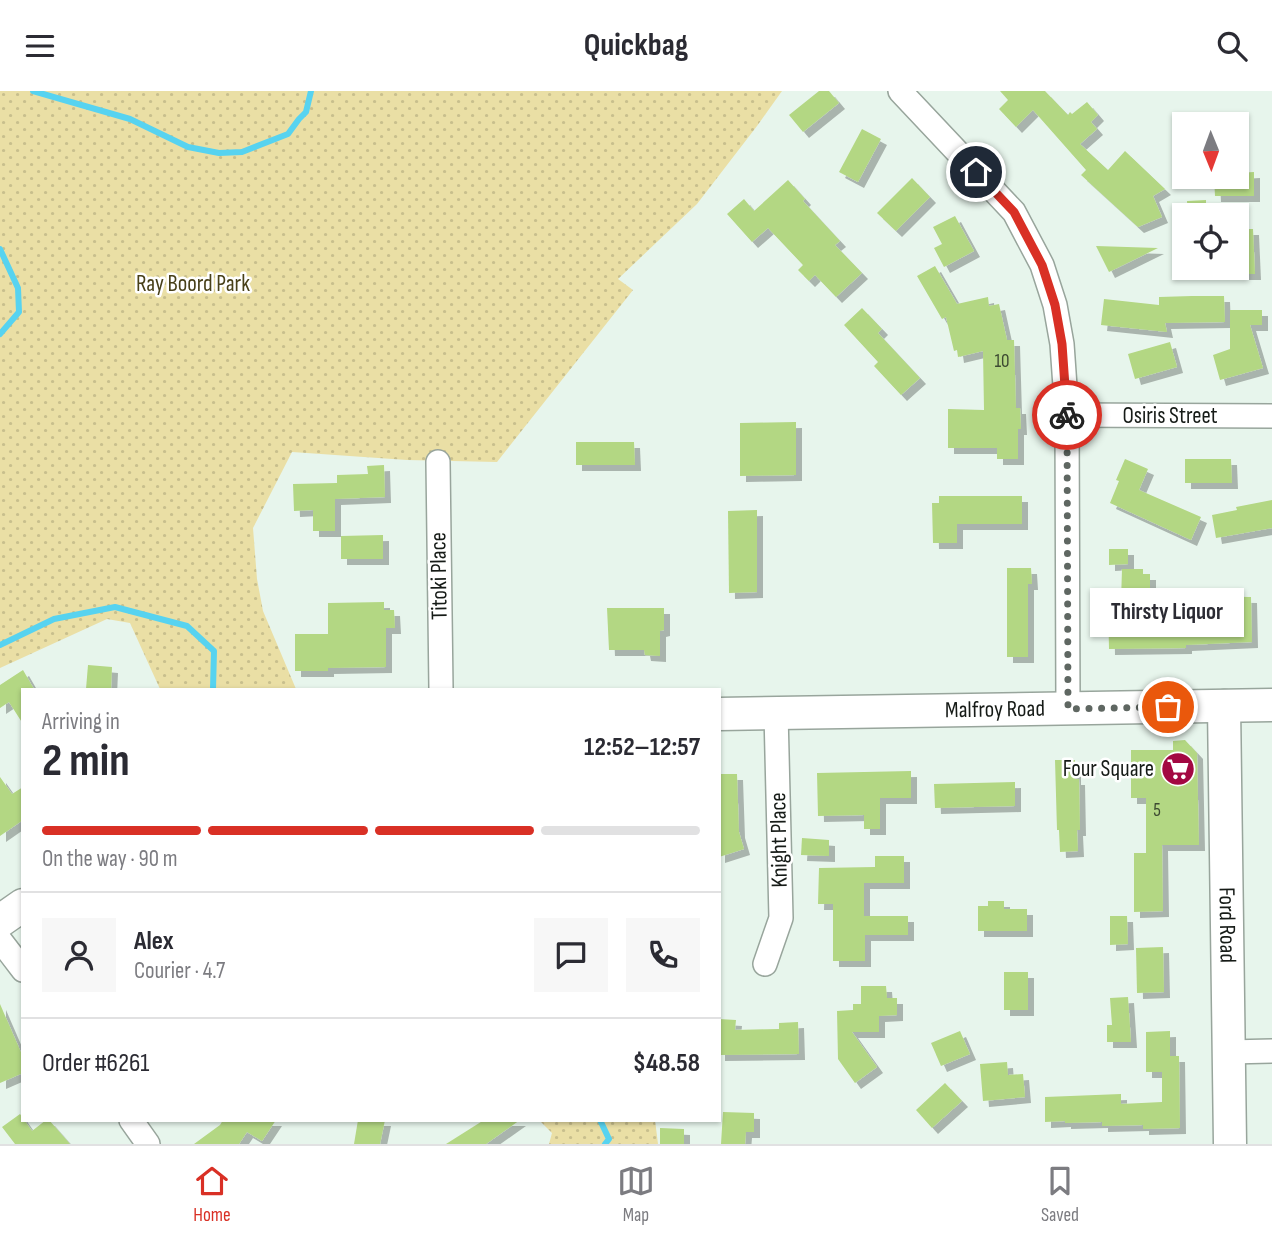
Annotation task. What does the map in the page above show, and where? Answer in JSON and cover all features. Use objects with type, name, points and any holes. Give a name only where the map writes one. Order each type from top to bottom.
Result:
[{"type":"main road","name":"Malfroy Road","points":[[721,714],[1272,705]]},
{"type":"main road","name":"Ford Road","points":[[1224,706],[1230,1144]]},
{"type":"main road","points":[[0,921],[21,906]]},
{"type":"street","points":[[900,91],[1014,212],[1042,265],[1055,305],[1062,344],[1067,415],[1068,709]]},
{"type":"street","name":"Osiris Street","points":[[1067,415],[1272,416]]},
{"type":"street","name":"Titoki Place","points":[[438,462],[441,688]]},
{"type":"street","name":"Knight Place","points":[[765,964],[781,918],[776,713]]},
{"type":"street","points":[[0,940],[21,967]]},
{"type":"street","points":[[1229,1052],[1272,1051]]},
{"type":"street","points":[[132,1122],[148,1144]]},
{"type":"green space","name":"Ray Boord Park","points":[[0,91],[782,91],[697,204],[618,279],[633,290],[497,462],[407,460],[292,452],[253,528],[257,579],[263,611],[296,688],[160,688],[130,623],[107,619],[0,668]]},
{"type":"green space","points":[[541,1122],[655,1122],[658,1144],[549,1144],[552,1133]]},
{"type":"building","points":[[819,91],[829,91],[839,103],[803,132],[789,115]]},
{"type":"building","points":[[1000,91],[1045,91],[1068,115],[1087,102],[1098,115],[1091,122],[1097,129],[1080,144],[1108,170],[1125,151],[1165,189],[1153,196],[1162,217],[1138,227],[1081,175],[1086,170],[1033,110],[1016,127],[999,109],[1008,100]]},
{"type":"building","points":[[862,129],[881,139],[858,182],[839,172]]},
{"type":"building","points":[[1250,172],[1254,172],[1254,196],[1215,196],[1215,189],[1250,189]]},
{"type":"building","points":[[912,178],[930,197],[896,231],[877,213]]},
{"type":"building","points":[[788,180],[805,199],[803,201],[840,241],[835,245],[862,273],[836,297],[815,275],[809,281],[798,270],[803,265],[768,228],[752,242],[727,214],[744,199],[754,211]]},
{"type":"building","points":[[1206,200],[1206,203],[1187,203]]},
{"type":"building","points":[[955,216],[974,251],[944,267],[934,248],[942,244],[933,227]]},
{"type":"building","points":[[1249,229],[1253,229],[1255,274],[1249,274]]},
{"type":"building","points":[[1096,246],[1158,248],[1109,272]]},
{"type":"building","points":[[935,266],[957,304],[988,297],[989,306],[999,304],[1007,340],[1014,340],[1016,408],[1020,408],[1021,429],[1018,429],[1018,459],[997,459],[997,448],[948,448],[948,409],[984,410],[983,351],[958,357],[957,350],[954,351],[946,317],[942,319],[917,276]]},
{"type":"building","points":[[1224,296],[1225,322],[1165,323],[1167,332],[1101,325],[1104,299],[1159,305],[1159,297]]},
{"type":"building","points":[[862,308],[882,329],[878,333],[920,378],[901,395],[874,366],[878,362],[844,325]]},
{"type":"building","points":[[1230,310],[1262,310],[1262,325],[1250,325],[1263,368],[1220,380],[1213,355],[1230,349]]},
{"type":"building","points":[[1170,342],[1177,367],[1135,379],[1128,354]]},
{"type":"building","points":[[796,422],[796,475],[740,476],[740,423]]},
{"type":"building","points":[[576,442],[634,442],[635,465],[576,465]]},
{"type":"building","points":[[1125,459],[1148,469],[1139,490],[1201,517],[1191,540],[1110,503]]},
{"type":"building","points":[[1185,459],[1231,459],[1232,483],[1185,483]]},
{"type":"building","points":[[384,465],[385,497],[335,499],[335,531],[313,531],[313,510],[294,511],[293,484],[337,483],[337,475],[368,474],[367,466]]},
{"type":"building","points":[[939,496],[1022,496],[1022,524],[957,524],[957,543],[933,543],[932,503],[939,503]]},
{"type":"building","points":[[1272,500],[1272,528],[1216,538],[1212,515]]},
{"type":"building","points":[[757,510],[757,592],[729,593],[728,511]]},
{"type":"building","points":[[383,535],[383,559],[341,559],[341,536]]},
{"type":"building","points":[[1109,549],[1128,549],[1128,564],[1109,565]]},
{"type":"building","points":[[1007,568],[1031,568],[1032,584],[1028,584],[1028,657],[1007,657]]},
{"type":"building","points":[[1122,569],[1143,569],[1143,574],[1150,574],[1150,609],[1189,607],[1189,596],[1251,597],[1252,642],[1186,645],[1186,648],[1109,649],[1108,602],[1121,601]]},
{"type":"building","points":[[384,602],[384,610],[394,610],[395,628],[386,628],[386,667],[295,671],[295,634],[328,634],[328,603]]},
{"type":"building","points":[[607,608],[664,608],[660,656],[645,655],[644,650],[609,650]]},
{"type":"building","points":[[88,665],[112,667],[111,688],[86,688]]},
{"type":"building","points":[[23,670],[33,688],[21,688],[21,721],[9,702],[0,708],[0,685]]},
{"type":"building","points":[[1185,740],[1197,753],[1199,845],[1162,845],[1163,911],[1134,912],[1134,853],[1146,853],[1146,798],[1131,798],[1131,750],[1173,750],[1173,741]]},
{"type":"building","points":[[1055,760],[1075,760],[1075,779],[1079,779],[1078,851],[1060,852]]},
{"type":"building","points":[[911,771],[911,798],[880,798],[880,829],[864,829],[864,815],[818,816],[817,773]]},
{"type":"building","points":[[721,774],[737,774],[739,832],[744,849],[721,856]]},
{"type":"building","points":[[0,777],[12,794],[21,788],[21,821],[0,836]]},
{"type":"building","points":[[1015,782],[1015,806],[935,808],[934,784]]},
{"type":"building","points":[[802,838],[829,840],[829,856],[801,855]]},
{"type":"building","points":[[875,856],[904,856],[904,883],[864,883],[864,916],[908,916],[908,935],[865,935],[865,961],[833,961],[833,904],[818,904],[819,868],[875,867]]},
{"type":"building","points":[[988,901],[1004,901],[1004,909],[1027,909],[1027,931],[978,931],[978,906],[988,906]]},
{"type":"building","points":[[1110,916],[1127,916],[1128,944],[1110,945]]},
{"type":"building","points":[[1163,947],[1164,992],[1137,993],[1136,948]]},
{"type":"building","points":[[1004,972],[1028,972],[1028,1010],[1004,1010]]},
{"type":"building","points":[[861,986],[886,986],[887,998],[897,998],[897,1015],[879,1016],[879,1032],[852,1032],[877,1067],[855,1083],[838,1059],[837,1011],[853,1010],[853,1004],[861,1004]]},
{"type":"building","points":[[1128,997],[1131,1042],[1107,1042],[1107,1025],[1112,1025],[1110,998]]},
{"type":"building","points":[[0,1004],[21,1052],[21,1074],[0,1083]]},
{"type":"building","points":[[721,1019],[736,1020],[735,1030],[779,1029],[779,1023],[798,1022],[799,1054],[721,1055]]},
{"type":"building","points":[[960,1031],[970,1054],[941,1066],[931,1043]]},
{"type":"building","points":[[1170,1031],[1170,1056],[1179,1056],[1180,1128],[1143,1129],[1143,1125],[1102,1126],[1102,1122],[1045,1122],[1045,1097],[1121,1094],[1121,1104],[1162,1102],[1162,1072],[1146,1072],[1146,1032]]},
{"type":"building","points":[[1007,1062],[1008,1075],[1023,1074],[1025,1097],[983,1101],[980,1064]]},
{"type":"building","points":[[945,1083],[962,1101],[932,1128],[916,1110]]},
{"type":"building","points":[[723,1112],[754,1113],[754,1132],[746,1132],[745,1144],[721,1144]]},
{"type":"building","points":[[20,1114],[21,1122],[26,1122],[32,1131],[43,1122],[51,1122],[70,1144],[15,1144],[2,1127]]},
{"type":"building","points":[[222,1122],[275,1122],[262,1141],[247,1132],[239,1144],[194,1144]]},
{"type":"building","points":[[358,1122],[385,1122],[380,1144],[354,1144]]},
{"type":"building","points":[[481,1122],[517,1122],[486,1144],[446,1144]]},
{"type":"building","points":[[660,1128],[684,1129],[684,1144],[660,1144]]},
{"type":"waterway","points":[[33,91],[130,119],[188,147],[219,153],[242,152],[288,134],[306,112],[311,91]]},
{"type":"waterway","points":[[0,249],[18,288],[19,312],[0,334]]},
{"type":"waterway","points":[[0,645],[54,619],[115,607],[187,626],[214,651],[213,688]]},
{"type":"waterway","points":[[601,1122],[609,1139],[605,1144]]},
{"type":"way so far","points":[[1067,415],[1068,709],[1168,707]]},
{"type":"place","name":"Thirsty Liquor","points":[[1168,707]]},
{"type":"place","name":"Four Square","points":[[1178,769]]},
{"type":"route","points":[[976,172],[1014,212],[1042,265],[1055,305],[1062,344],[1067,415]]}]
